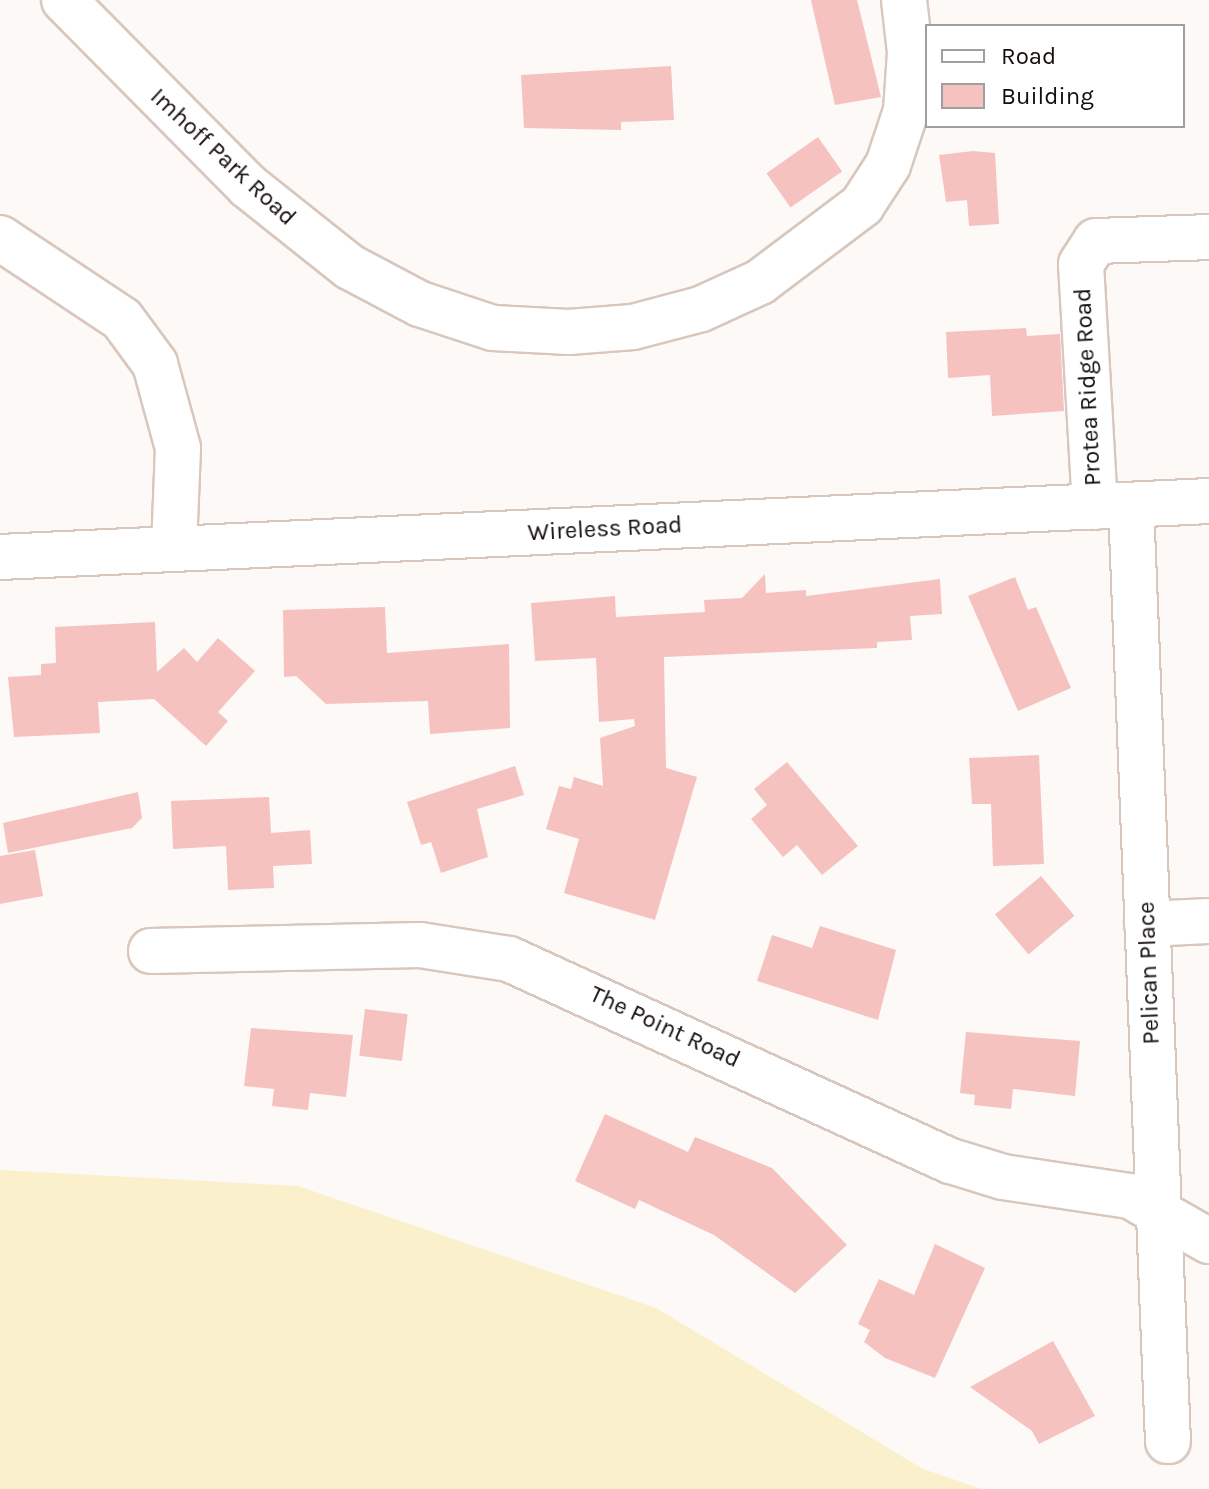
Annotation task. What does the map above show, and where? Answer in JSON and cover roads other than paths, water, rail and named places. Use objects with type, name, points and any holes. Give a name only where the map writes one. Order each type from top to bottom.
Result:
[{"type":"street","name":"Imhoff Park Road","points":[[64,0],[248,186],[350,267],[420,304],[493,328],[569,332],[633,327],[701,309],[760,282],[862,205],[888,165],[906,111],[910,52],[904,0]]},
{"type":"street","name":"Protea Ridge Road","points":[[1113,506],[1081,264],[1096,241],[1209,237]]},
{"type":"street","points":[[0,238],[122,319],[155,364],[178,448],[174,549]]},
{"type":"street","name":"Wireless Road","points":[[0,557],[1209,501]]},
{"type":"street","name":"Pelican Place","points":[[1113,506],[1147,924],[1168,1441]]},
{"type":"street","points":[[1147,924],[1209,921]]},
{"type":"street","name":"The Point Road","points":[[151,951],[420,945],[509,959],[951,1161],[1003,1177],[1130,1196],[1159,1208],[1209,1241]]}]
